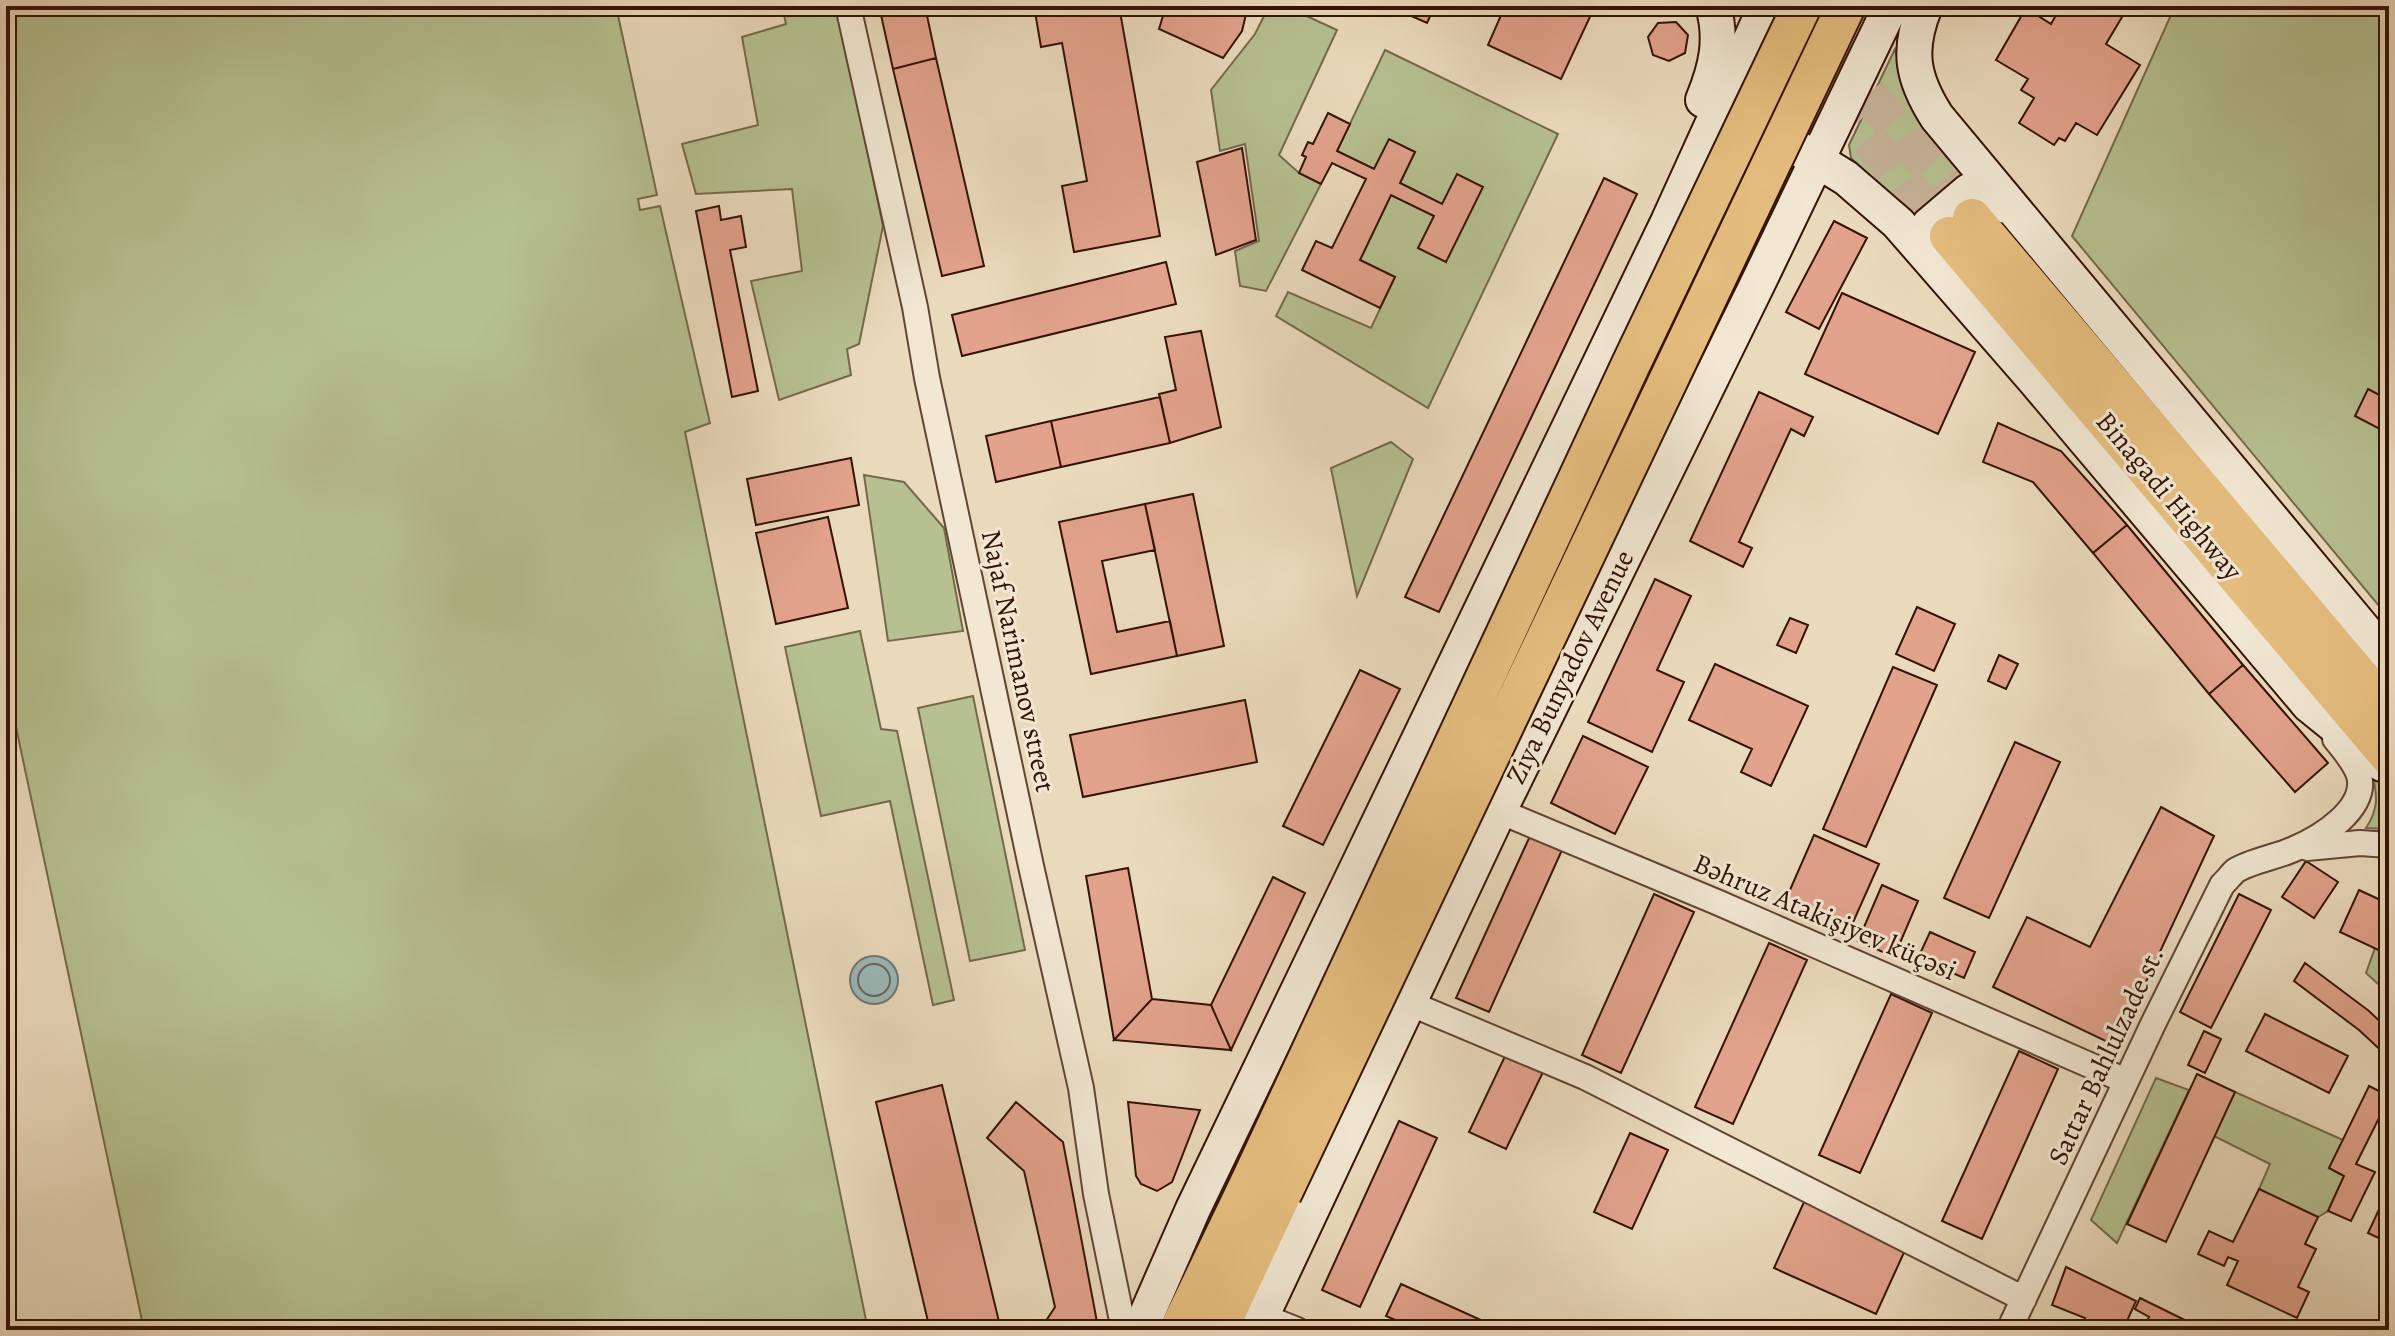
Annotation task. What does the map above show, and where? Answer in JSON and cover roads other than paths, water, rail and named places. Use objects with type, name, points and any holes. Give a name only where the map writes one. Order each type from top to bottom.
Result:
[{"type":"main road","points":[[1668,222],[1678,161],[1714,71],[1719,46],[1713,6]]},
{"type":"main road","name":"Ziya Bunyadov Avenue","points":[[1218,1330],[1266,1188],[1631,364],[1802,6]]},
{"type":"main road","name":"Ziya Bunyadov Avenue","points":[[1179,1330],[1266,1188],[1846,6]]},
{"type":"main road","points":[[1859,72],[1869,26],[1866,6]]},
{"type":"main road","name":"Ziya Bunyadov Avenue","points":[[1258,1323],[1499,811],[1891,6]]},
{"type":"main road","points":[[1776,137],[1804,135],[1817,128],[1843,98],[1904,6]]},
{"type":"main road","points":[[1925,6],[1914,51],[1917,78],[1923,95],[1937,117],[2364,630],[2389,667]]},
{"type":"main road","points":[[1140,1330],[1193,1209],[1668,222],[1760,19]]},
{"type":"main road","points":[[1760,19],[1744,66],[1742,97],[1750,119],[1776,137],[1818,158],[1879,204],[1945,276],[2309,705],[2389,769]]},
{"type":"main road","points":[[1668,222],[1688,194],[1704,180],[1718,172],[1748,176],[1764,187],[1771,199],[1773,220],[1758,283]]},
{"type":"main road","points":[[1945,276],[1925,245],[1925,231],[1969,191],[1982,189],[2019,216]]},
{"type":"main road","name":"Binagadi Highway","points":[[2389,711],[1961,227],[2389,756]]},
{"type":"street","name":"Najaf Narimanov street","points":[[848,6],[1081,1088],[1096,1194],[1124,1330]]},
{"type":"street","points":[[2296,849],[2334,826],[2349,812],[2360,792],[2354,763],[2309,705]]},
{"type":"street","name":"Bəhruz Atakişiyev küçəsi","points":[[1499,811],[1774,926],[2126,1081]]},
{"type":"street","points":[[2296,849],[2360,843],[2389,845]]},
{"type":"street","name":"Sattar Bahlulzade st.","points":[[2009,1330],[2222,885],[2236,870],[2296,849]]},
{"type":"street","points":[[1409,1003],[1599,1084],[2024,1299]]},
{"type":"street","points":[[1258,1323],[1297,1330]]},
{"type":"water","points":[[874,956],[891,963],[898,980],[891,997],[874,1004],[857,997],[850,980],[857,963]]},
{"type":"tunnel","points":[[1795,6],[1972,218]]},
{"type":"tunnel","points":[[1795,51],[1949,236]]}]
